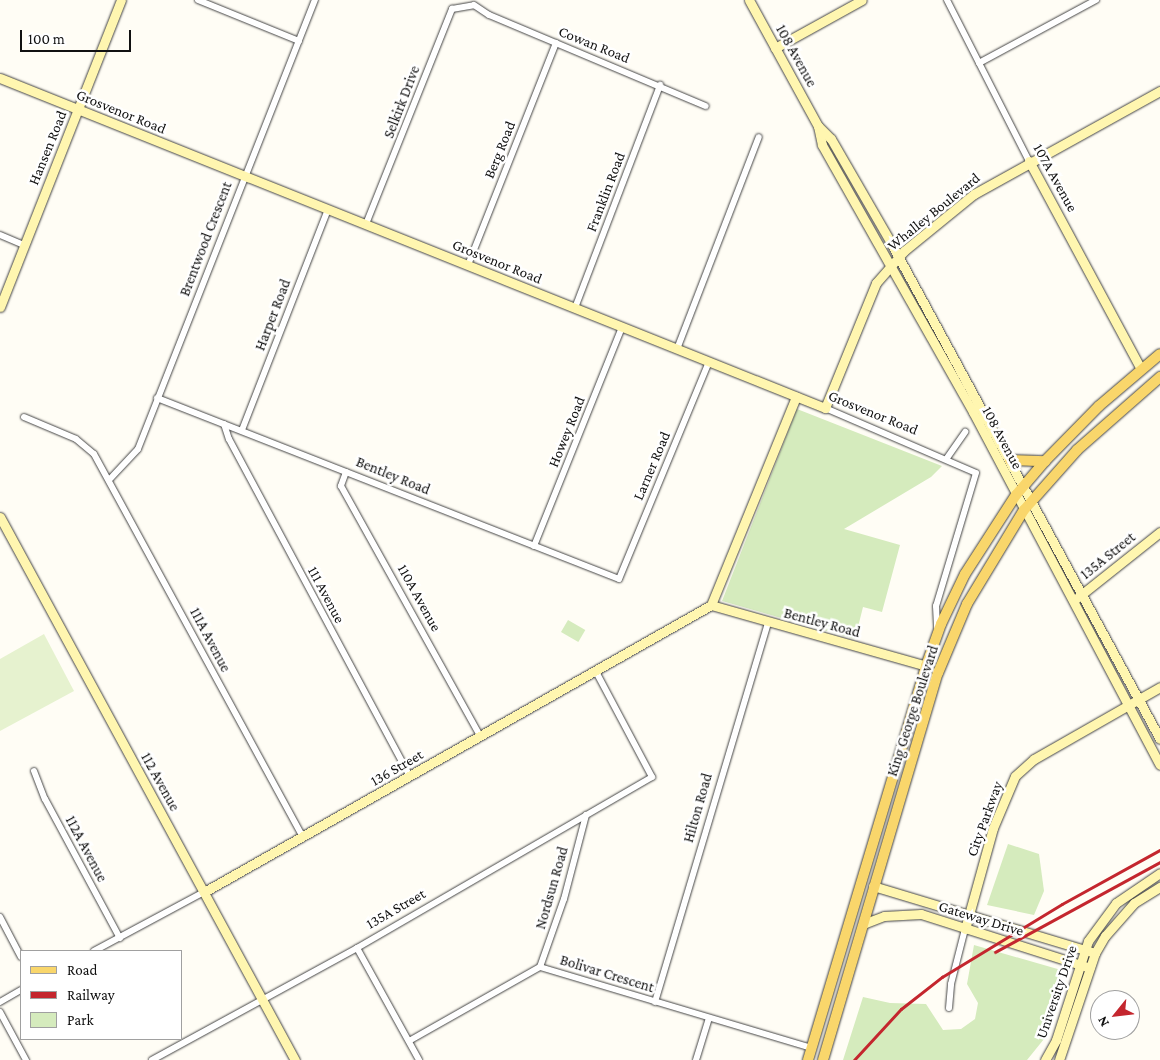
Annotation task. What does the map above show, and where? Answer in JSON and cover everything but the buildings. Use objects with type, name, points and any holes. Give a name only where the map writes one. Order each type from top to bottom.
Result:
[{"type":"main road","name":"King George Boulevard","points":[[808,1060],[926,666],[937,636],[965,574],[1016,495],[1045,461],[1140,369],[1160,354]]},
{"type":"main road","name":"King George Boulevard","points":[[823,1060],[873,886],[938,673],[968,604],[1024,510],[1077,450],[1160,377]]},
{"type":"main road","points":[[1010,460],[1045,461]]},
{"type":"street","name":"Hansen Road","points":[[0,307],[121,0]]},
{"type":"street","points":[[198,0],[298,41]]},
{"type":"street","points":[[221,9],[223,0]]},
{"type":"street","name":"Brentwood Crescent","points":[[109,480],[138,449],[244,176],[315,0]]},
{"type":"street","name":"108 Avenue","points":[[749,0],[818,126],[831,139],[899,257],[1160,739]]},
{"type":"street","points":[[775,48],[862,0]]},
{"type":"street","name":"107A Avenue","points":[[947,0],[1029,161],[1140,369]]},
{"type":"street","points":[[979,63],[1096,0]]},
{"type":"street","name":"Cowan Road","points":[[474,2],[556,43],[660,85],[706,106]]},
{"type":"street","name":"Selkirk Drive","points":[[366,224],[452,9],[474,2]]},
{"type":"street","name":"Berg Road","points":[[468,265],[556,43]]},
{"type":"street","name":"Grosvenor Road","points":[[0,78],[972,468],[976,479]]},
{"type":"street","name":"Franklin Road","points":[[575,308],[660,85]]},
{"type":"street","name":"Whalley Boulevard","points":[[825,408],[876,283],[899,257],[974,194],[1029,161],[1160,91]]},
{"type":"street","name":"108 Avenue","points":[[818,126],[822,145],[1016,495],[1160,765]]},
{"type":"street","points":[[677,349],[759,138]]},
{"type":"street","name":"Harper Road","points":[[242,430],[328,209]]},
{"type":"street","points":[[0,235],[24,245]]},
{"type":"street","name":"Howey Road","points":[[534,546],[622,327]]},
{"type":"street","name":"Larner Road","points":[[619,580],[709,362]]},
{"type":"street","points":[[711,605],[796,397]]},
{"type":"street","name":"Bentley Road","points":[[157,398],[619,580]]},
{"type":"street","name":"111A Avenue","points":[[24,417],[76,439],[94,454],[303,838]]},
{"type":"street","name":"111 Avenue","points":[[224,424],[229,439],[410,776]]},
{"type":"street","points":[[947,458],[958,439],[965,432]]},
{"type":"street","name":"110A Avenue","points":[[346,472],[341,486],[480,736]]},
{"type":"street","name":"King George Boulevard","points":[[937,636],[936,606],[976,479]]},
{"type":"street","name":"112 Avenue","points":[[0,517],[296,1060]]},
{"type":"street","name":"135A Street","points":[[1073,601],[1160,532]]},
{"type":"street","name":"Bentley Road","points":[[711,605],[926,666]]},
{"type":"street","name":"136 Street","points":[[96,950],[303,838],[711,605]]},
{"type":"street","name":"Hilton Road","points":[[655,1002],[768,622]]},
{"type":"street","name":"135A Street","points":[[152,1060],[357,948],[652,778],[595,670]]},
{"type":"street","name":"City Parkway","points":[[949,1008],[951,984],[993,828],[1016,776],[1034,759],[1160,687]]},
{"type":"street","name":"112A Avenue","points":[[34,771],[45,799],[120,938]]},
{"type":"street","name":"Nordsun Road","points":[[540,967],[564,898],[586,816]]},
{"type":"street","name":"University Drive","points":[[1045,1060],[1056,1040],[1084,950],[1116,902],[1160,873]]},
{"type":"street","name":"Gateway Drive","points":[[873,886],[1095,953]]},
{"type":"street","name":"University Drive","points":[[1059,1060],[1095,953],[1126,910],[1160,888]]},
{"type":"street","name":"Gateway Drive","points":[[863,924],[884,916],[921,914],[1090,968]]},
{"type":"street","points":[[0,917],[20,955]]},
{"type":"street","points":[[357,948],[419,1060]]},
{"type":"street","name":"Bolivar Crescent","points":[[409,1041],[540,967],[811,1048]]},
{"type":"street","points":[[0,1002],[20,991]]},
{"type":"street","points":[[0,1012],[26,1060]]},
{"type":"street","points":[[696,1060],[709,1018]]},
{"type":"green space","points":[[797,409],[942,466],[931,477],[844,529],[900,545],[882,612],[863,607],[855,639],[722,601]]},
{"type":"green space","points":[[568,620],[585,630],[578,642],[561,632]]},
{"type":"green space","points":[[44,634],[74,691],[0,731],[0,659]]},
{"type":"green space","points":[[1008,844],[1039,854],[1044,891],[1034,915],[987,905]]},
{"type":"green space","points":[[974,945],[1061,970],[1044,1039],[1027,1060],[843,1060],[863,997],[890,1003],[926,1004],[943,1030],[961,1029],[975,1019],[978,1003],[967,984]]},
{"type":"railway","points":[[854,1060],[901,1009],[942,977],[1062,904],[1160,850]]},
{"type":"railway","points":[[995,952],[1160,862]]}]
